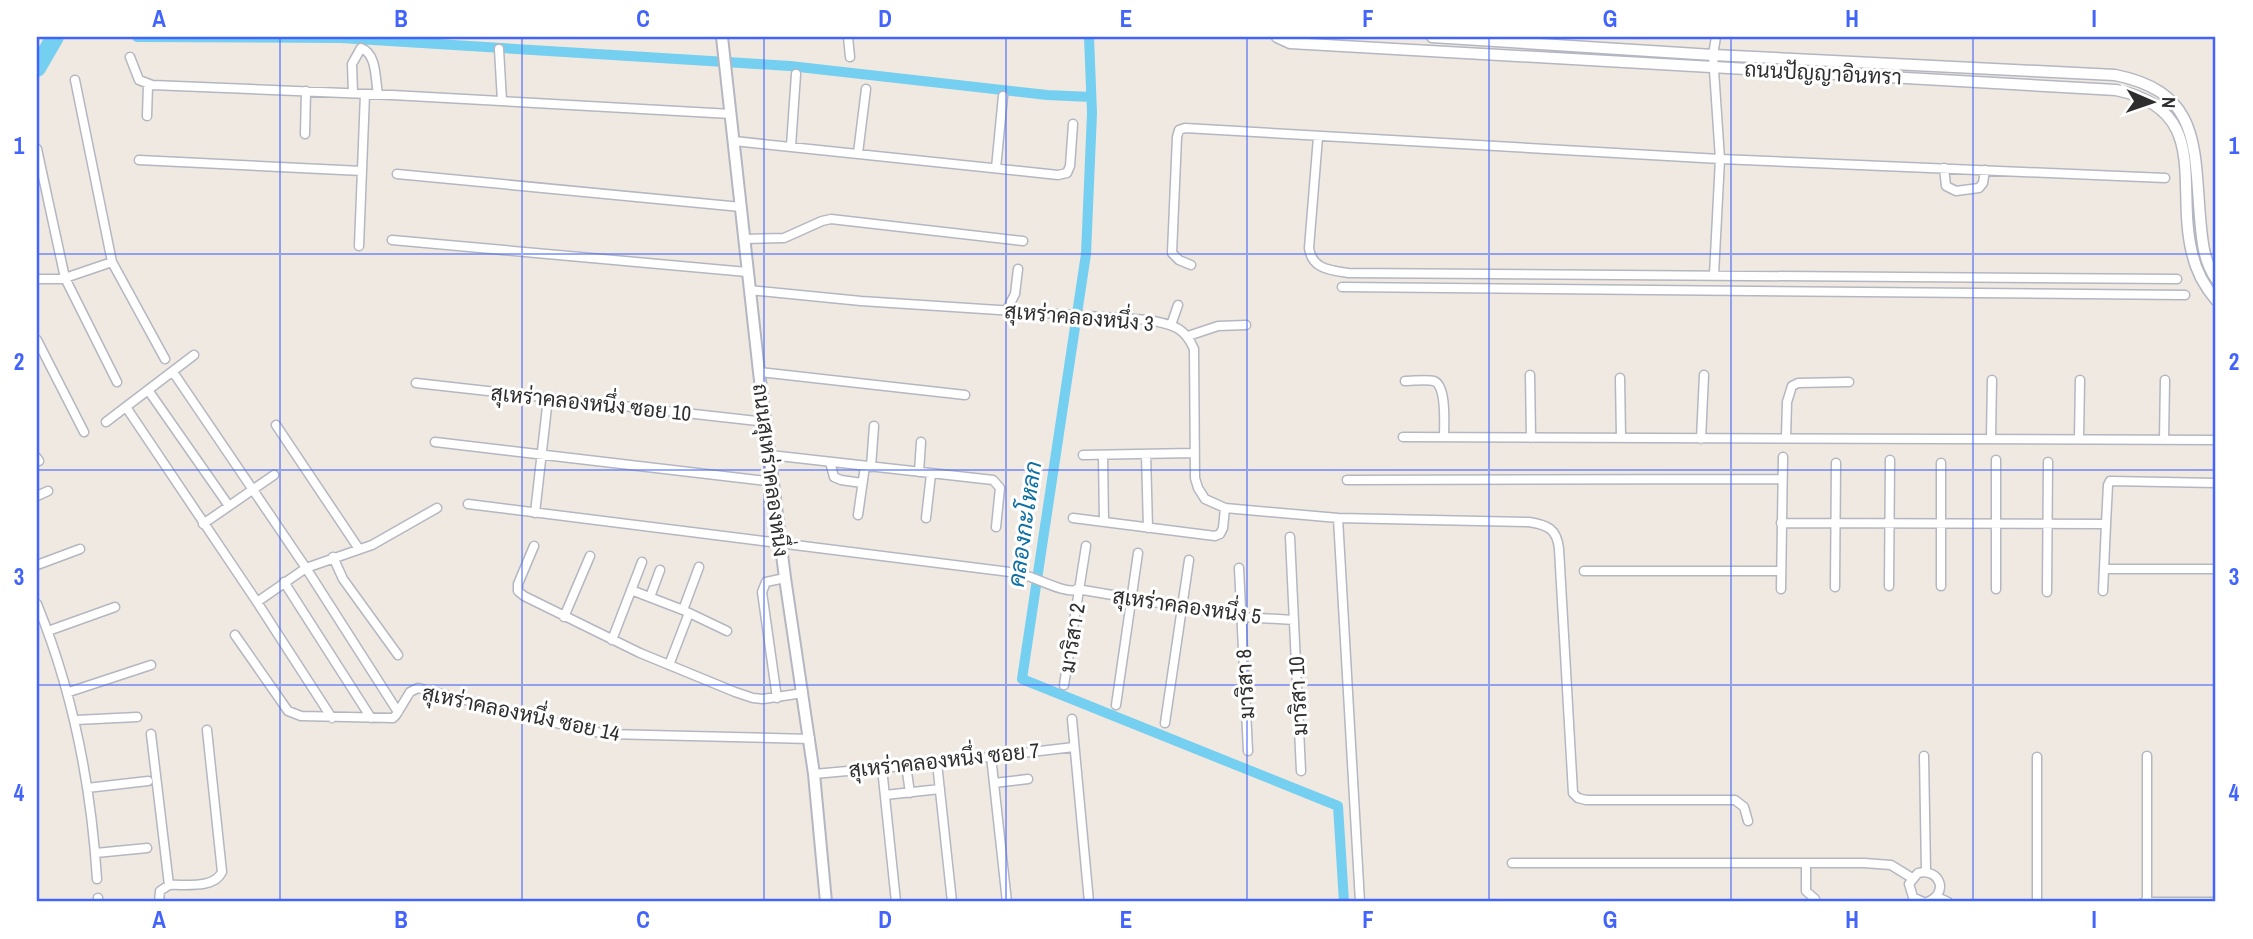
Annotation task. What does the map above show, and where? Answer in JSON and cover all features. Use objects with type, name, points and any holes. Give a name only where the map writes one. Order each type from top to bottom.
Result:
[{"type":"main road","name":"ถนนสุเหร่าคลองหนึ่ง","points":[[722,37],[759,372],[785,578],[810,739],[826,902]]},
{"type":"street","points":[[848,37],[850,57]]},
{"type":"street","name":"ถนนปัญญาอินทรา","points":[[1277,37],[1290,43],[2116,90],[2140,96],[2153,102],[2169,119],[2183,145],[2191,251],[2199,277],[2216,300]]},
{"type":"street","name":"ถนนปัญญาอินทรา","points":[[1432,37],[1713,55],[2115,75],[2142,81],[2159,89],[2185,117],[2194,141],[2202,247],[2209,269],[2216,279]]},
{"type":"street","points":[[1714,275],[1720,159],[1713,55],[1716,37]]},
{"type":"street","points":[[353,93],[352,64],[361,48],[372,57],[378,94]]},
{"type":"street","points":[[499,50],[502,101]]},
{"type":"street","points":[[130,57],[139,80],[148,85],[365,93],[731,114]]},
{"type":"street","points":[[791,146],[796,74]]},
{"type":"street","points":[[75,80],[112,262],[165,359]]},
{"type":"street","points":[[147,116],[148,85]]},
{"type":"street","points":[[858,152],[866,89]]},
{"type":"street","points":[[305,134],[306,91]]},
{"type":"street","points":[[359,246],[365,93]]},
{"type":"street","points":[[996,168],[1003,96]]},
{"type":"street","points":[[734,141],[1058,175],[1067,173],[1070,166],[1073,124]]},
{"type":"street","points":[[1191,265],[1178,260],[1172,253],[1177,136],[1179,130],[1185,128],[1720,159],[2165,178]]},
{"type":"street","points":[[1318,137],[1309,247],[1311,258],[1317,266],[1348,273],[2177,279]]},
{"type":"street","points":[[37,149],[65,278],[117,382]]},
{"type":"street","points":[[139,160],[362,171]]},
{"type":"street","points":[[1944,169],[1946,186],[1956,191],[1979,188],[1983,183],[1985,170]]},
{"type":"street","points":[[397,174],[741,207]]},
{"type":"street","points":[[744,239],[784,238],[831,219],[1023,241]]},
{"type":"street","points":[[392,240],[747,272]]},
{"type":"street","points":[[37,279],[65,278],[112,262]]},
{"type":"street","points":[[1006,311],[1015,294],[1017,269]]},
{"type":"street","points":[[1698,291],[1699,275]]},
{"type":"street","points":[[1724,292],[1725,275]]},
{"type":"street","points":[[1342,287],[2185,295]]},
{"type":"street","name":"สุเหร่าคลองหนึ่ง 3","points":[[749,289],[862,301],[1149,320],[1181,329],[1188,336]]},
{"type":"street","points":[[1171,326],[1178,305]]},
{"type":"street","points":[[1246,325],[1218,326],[1188,336],[1194,349],[1195,478],[1205,499],[1225,508],[1338,517],[1530,522],[1548,526],[1556,535],[1559,549],[1573,793],[1586,800],[1735,800],[1745,807],[1748,821]]},
{"type":"street","points":[[37,340],[85,432]]},
{"type":"street","points":[[106,422],[194,355]]},
{"type":"street","points":[[173,372],[306,568],[398,712]]},
{"type":"street","points":[[759,372],[965,395]]},
{"type":"street","points":[[1530,375],[1531,438]]},
{"type":"street","points":[[1701,439],[1704,375]]},
{"type":"street","points":[[1620,378],[1621,438]]},
{"type":"street","points":[[1991,437],[1992,380]]},
{"type":"street","points":[[2079,439],[2080,380]]},
{"type":"street","points":[[2164,440],[2165,380]]},
{"type":"street","points":[[1405,381],[1434,381],[1440,385],[1443,392],[1444,437]]},
{"type":"street","points":[[1786,438],[1787,402],[1792,386],[1798,383],[1849,382]]},
{"type":"street","name":"สุเหร่าคลองหนึ่ง ซอย 10","points":[[416,383],[766,422]]},
{"type":"street","points":[[148,390],[229,506]]},
{"type":"street","points":[[535,513],[548,398]]},
{"type":"street","points":[[126,407],[332,718]]},
{"type":"street","points":[[276,425],[359,549]]},
{"type":"street","points":[[858,515],[874,426]]},
{"type":"street","points":[[1403,437],[1991,437],[2216,440]]},
{"type":"street","points":[[435,442],[542,457],[774,482]]},
{"type":"street","points":[[919,472],[921,442]]},
{"type":"street","points":[[1083,455],[1194,453]]},
{"type":"street","points":[[1146,454],[1148,528]]},
{"type":"street","points":[[770,455],[993,480],[1000,488],[996,527]]},
{"type":"street","points":[[1103,455],[1104,522]]},
{"type":"street","points":[[1781,589],[1783,457]]},
{"type":"street","points":[[1889,460],[1889,586]]},
{"type":"street","points":[[1996,460],[1996,589]]},
{"type":"street","points":[[830,462],[834,477],[862,483]]},
{"type":"street","points":[[2048,462],[2048,592]]},
{"type":"street","points":[[1835,587],[1836,463]]},
{"type":"street","points":[[1941,463],[1941,586]]},
{"type":"street","points":[[926,519],[931,474]]},
{"type":"street","points":[[203,524],[274,475]]},
{"type":"street","points":[[1348,480],[1782,479]]},
{"type":"street","points":[[2103,592],[2110,481],[2216,483]]},
{"type":"street","points":[[37,496],[48,491]]},
{"type":"street","name":"สุเหร่าคลองหนึ่ง 5","points":[[468,504],[1032,576],[1072,592],[1079,590],[1242,617],[1294,620]]},
{"type":"street","points":[[257,602],[306,568],[393,534],[437,508]]},
{"type":"street","points":[[1073,518],[1215,536],[1220,534],[1223,528],[1225,508]]},
{"type":"street","points":[[1338,517],[1360,902]]},
{"type":"street","points":[[1781,523],[2106,524]]},
{"type":"street","name":"มาริสา 10","points":[[1290,537],[1301,771]]},
{"type":"street","points":[[534,546],[518,584],[518,591],[564,617],[668,665],[752,698],[777,698],[803,693]]},
{"type":"street","name":"มาริสา 2","points":[[1064,685],[1086,547]]},
{"type":"street","points":[[37,565],[80,550]]},
{"type":"street","points":[[1116,705],[1138,553]]},
{"type":"street","points":[[564,617],[590,556]]},
{"type":"street","points":[[333,557],[343,579],[398,655]]},
{"type":"street","points":[[1165,723],[1189,560]]},
{"type":"street","points":[[612,640],[642,562]]},
{"type":"street","points":[[668,665],[699,567]]},
{"type":"street","name":"มาริสา 8","points":[[1239,568],[1248,751]]},
{"type":"street","points":[[2104,569],[2216,569]]},
{"type":"street","points":[[650,597],[660,570]]},
{"type":"street","points":[[1584,571],[1781,570]]},
{"type":"street","points":[[777,698],[762,592],[766,583],[785,578]]},
{"type":"street","points":[[284,582],[371,718]]},
{"type":"street","points":[[631,590],[727,631]]},
{"type":"street","points":[[37,604],[69,692],[76,720],[96,853],[97,879]]},
{"type":"street","points":[[48,631],[115,607]]},
{"type":"street","name":"สุเหร่าคลองหนึ่ง ซอย 14","points":[[235,635],[288,711],[301,716],[393,718],[410,692],[418,688],[607,734],[810,739]]},
{"type":"street","points":[[69,692],[151,665]]},
{"type":"street","points":[[76,720],[137,717]]},
{"type":"street","points":[[1072,719],[1089,902]]},
{"type":"street","points":[[159,902],[160,891],[169,885],[212,883],[219,879],[222,872],[207,730]]},
{"type":"street","points":[[151,734],[169,885]]},
{"type":"street","name":"สุเหร่าคลองหนึ่ง ซอย 7","points":[[814,774],[1074,747]]},
{"type":"street","points":[[991,756],[1007,902]]},
{"type":"street","points":[[1924,756],[1926,871]]},
{"type":"street","points":[[2147,756],[2146,902],[2216,902]]},
{"type":"street","points":[[2037,757],[2037,902]]},
{"type":"street","points":[[937,763],[952,902]]},
{"type":"street","points":[[906,765],[910,793]]},
{"type":"street","points":[[882,768],[896,902]]},
{"type":"street","points":[[994,783],[1028,779]]},
{"type":"street","points":[[87,788],[148,782]]},
{"type":"street","points":[[885,795],[940,789]]},
{"type":"street","points":[[96,853],[147,848]]},
{"type":"street","points":[[1512,863],[1891,865],[1912,878]]},
{"type":"street","points":[[1805,863],[1807,894],[1815,899]]},
{"type":"street","points":[[1926,871],[1934,874],[1939,880],[1937,897],[1925,902],[1913,897],[1910,891],[1912,878],[1926,871]]},
{"type":"street","points":[[1937,897],[1948,902]]},
{"type":"waterway","points":[[37,68],[55,37]]},
{"type":"waterway","points":[[137,37],[341,38],[790,66],[1047,95],[1091,97]]},
{"type":"waterway","name":"คลองกะโหลก","points":[[1089,37],[1092,113],[1086,254],[1022,679],[1338,806],[1344,902]]}]
